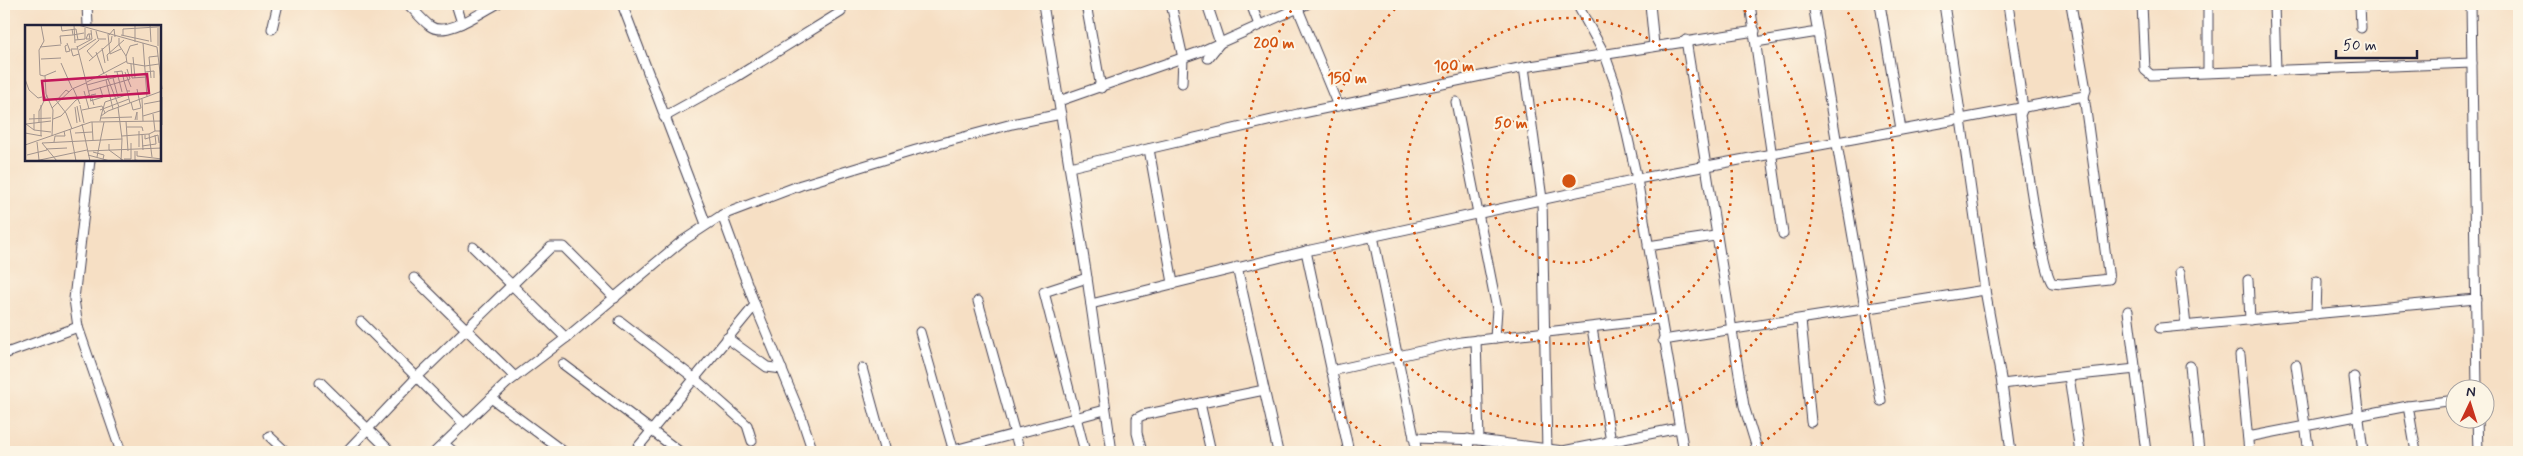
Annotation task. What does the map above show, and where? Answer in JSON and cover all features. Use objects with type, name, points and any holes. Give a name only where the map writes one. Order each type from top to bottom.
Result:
[{"type":"street","points":[[87,4],[88,25]]},
{"type":"street","points":[[272,29],[278,4]]},
{"type":"street","points":[[408,4],[430,26],[438,30],[448,29],[497,4]]},
{"type":"street","points":[[456,4],[462,22]]},
{"type":"street","points":[[622,4],[633,27],[664,117],[706,224]]},
{"type":"street","points":[[1043,4],[1070,167],[1112,452]]},
{"type":"street","points":[[1086,4],[1101,88]]},
{"type":"street","points":[[1171,4],[1183,58],[1182,83]]},
{"type":"street","points":[[1206,4],[1220,43]]},
{"type":"street","points":[[1251,4],[1259,25]]},
{"type":"street","points":[[1059,102],[1183,58],[1220,43],[1296,6],[1307,4]]},
{"type":"street","points":[[1576,4],[1605,55],[1617,89],[1637,179],[1659,319],[1684,452]]},
{"type":"street","points":[[1650,4],[1654,45]]},
{"type":"street","points":[[1750,4],[1783,234]]},
{"type":"street","points":[[1813,4],[1881,401]]},
{"type":"street","points":[[1880,4],[1901,129]]},
{"type":"street","points":[[1944,4],[1985,290],[2002,384],[2011,452]]},
{"type":"street","points":[[2008,4],[2023,108],[2020,115],[2048,279],[2052,283],[2062,284],[2109,278],[2084,96],[2086,90],[2071,4]]},
{"type":"street","points":[[2142,4],[2145,70],[2151,75],[2472,63]]},
{"type":"street","points":[[2208,4],[2208,72]]},
{"type":"street","points":[[2274,4],[2276,70]]},
{"type":"street","points":[[2360,4],[2361,28]]},
{"type":"street","points":[[2471,4],[2477,378]]},
{"type":"street","points":[[1296,6],[1338,106]]},
{"type":"street","points":[[664,117],[736,77],[841,12]]},
{"type":"street","points":[[1070,167],[1338,106],[1524,67],[1605,55],[1654,45],[1754,31]]},
{"type":"street","points":[[1756,42],[1818,32]]},
{"type":"street","points":[[1686,40],[1715,236],[1744,406],[1758,452]]},
{"type":"street","points":[[1208,58],[1220,43]]},
{"type":"street","points":[[1524,67],[1542,199],[1547,333],[1548,451]]},
{"type":"street","points":[[1091,304],[1306,251],[1637,179],[2084,96]]},
{"type":"street","points":[[1456,102],[1480,213],[1497,309],[1495,338]]},
{"type":"street","points":[[435,452],[515,377],[566,338],[681,242],[722,215],[801,185],[916,150],[1012,124],[1061,114]]},
{"type":"street","points":[[1149,150],[1173,283]]},
{"type":"street","points":[[90,161],[74,299],[78,327],[121,452]]},
{"type":"street","points":[[722,215],[813,452]]},
{"type":"street","points":[[1373,236],[1417,452]]},
{"type":"street","points":[[1648,246],[1715,236]]},
{"type":"street","points":[[473,247],[566,338]]},
{"type":"street","points":[[346,452],[416,377],[551,247],[564,247],[615,298]]},
{"type":"street","points":[[1306,251],[1349,452]]},
{"type":"street","points":[[1238,267],[1278,452]]},
{"type":"street","points":[[2180,272],[2186,326]]},
{"type":"street","points":[[414,278],[515,377]]},
{"type":"street","points":[[1085,452],[1044,292],[1087,278]]},
{"type":"street","points":[[2248,280],[2250,320]]},
{"type":"street","points":[[2316,314],[2317,282]]},
{"type":"street","points":[[1663,340],[1985,290]]},
{"type":"street","points":[[2160,328],[2476,299]]},
{"type":"street","points":[[978,301],[1020,452]]},
{"type":"street","points":[[634,452],[755,305]]},
{"type":"street","points":[[2128,311],[2146,452]]},
{"type":"street","points":[[1331,371],[1476,340],[1659,319]]},
{"type":"street","points":[[1801,320],[1811,422]]},
{"type":"street","points":[[620,321],[694,378],[747,425],[752,441]]},
{"type":"street","points":[[361,322],[464,424]]},
{"type":"street","points":[[4,354],[78,327]]},
{"type":"street","points":[[1592,328],[1612,442]]},
{"type":"street","points":[[920,332],[951,452],[1105,410]]},
{"type":"street","points":[[728,338],[767,367],[782,370]]},
{"type":"street","points":[[1476,340],[1479,440]]},
{"type":"street","points":[[2240,354],[2249,452]]},
{"type":"street","points":[[563,364],[680,452]]},
{"type":"street","points":[[2296,365],[2309,452]]},
{"type":"street","points":[[2190,366],[2200,452]]},
{"type":"street","points":[[862,368],[886,452]]},
{"type":"street","points":[[2002,384],[2136,369]]},
{"type":"street","points":[[2069,376],[2080,452]]},
{"type":"street","points":[[2354,377],[2363,452]]},
{"type":"street","points":[[320,382],[391,452]]},
{"type":"street","points":[[1142,452],[1137,433],[1137,418],[1143,415],[1264,390]]},
{"type":"street","points":[[491,398],[564,452]]},
{"type":"street","points":[[2248,437],[2358,415],[2446,401]]},
{"type":"street","points":[[1200,403],[1211,452]]},
{"type":"street","points":[[2408,406],[2416,452]]},
{"type":"street","points":[[1414,438],[1468,439],[1548,451],[1563,451],[1595,449],[1612,442],[1679,428]]},
{"type":"street","points":[[2477,428],[2478,452]]},
{"type":"street","points":[[269,436],[286,452]]},
{"type":"street","points":[[1468,439],[1469,452]]},
{"type":"street","points":[[444,444],[454,452]]}]
